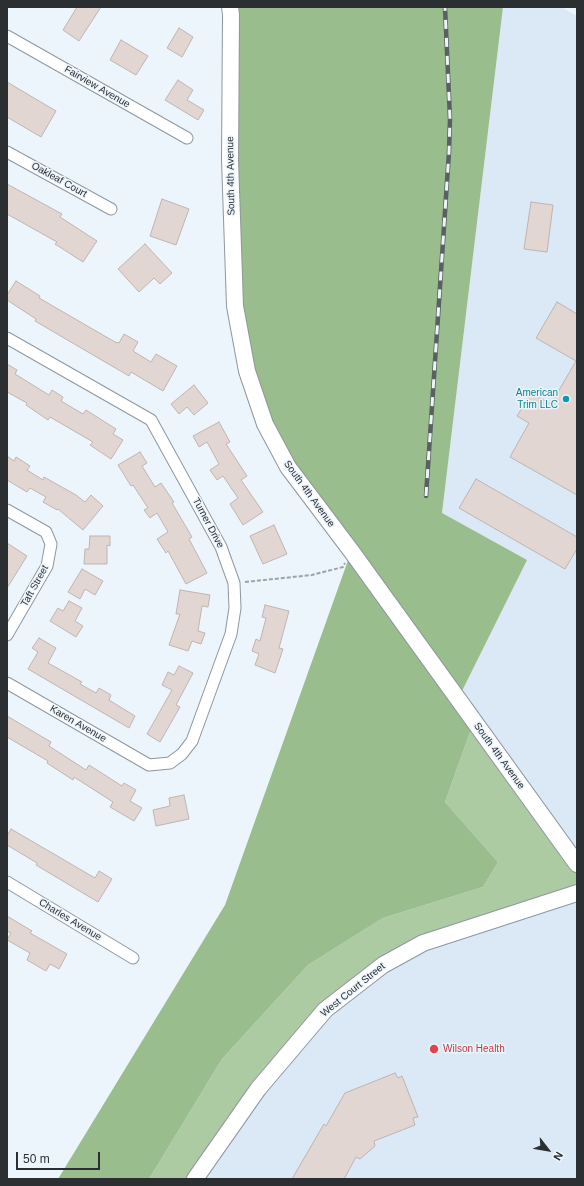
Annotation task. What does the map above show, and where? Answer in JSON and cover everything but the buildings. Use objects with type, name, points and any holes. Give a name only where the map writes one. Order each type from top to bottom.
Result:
[{"type":"street","name":"South 4th Avenue","points":[[230,7],[230,160],[235,306],[247,371],[264,424],[288,467],[352,552],[577,864]]},
{"type":"street","name":"Fairview Avenue","points":[[7,36],[187,138]]},
{"type":"street","name":"Oakleaf Court","points":[[7,152],[111,209]]},
{"type":"street","name":"Turner Drive","points":[[7,338],[151,420],[221,547],[234,583],[235,608],[231,634],[192,741],[182,754],[170,763],[149,765]]},
{"type":"street","name":"Taft Street","points":[[7,510],[46,532],[51,544],[47,566],[7,635]]},
{"type":"street","name":"Karen Avenue","points":[[7,683],[149,765]]},
{"type":"street","name":"Charles Avenue","points":[[7,882],[133,958]]},
{"type":"street","name":"West Court Street","points":[[195,1179],[258,1089],[325,1010],[383,964],[423,943],[577,892]]},
{"type":"path","points":[[234,583],[312,575],[343,567],[352,552]]},
{"type":"shaded area","points":[[503,7],[561,7],[577,16],[577,864],[458,699],[442,513]]},
{"type":"shaded area","name":"Wilson Health","points":[[577,893],[577,1179],[195,1179],[325,1010],[383,965]]},
{"type":"green space","points":[[230,7],[503,7],[442,513],[527,560],[458,699],[474,721],[445,802],[498,862],[483,887],[383,918],[308,965],[222,1059],[149,1179],[58,1179],[225,905],[351,552],[265,424],[235,306]]},
{"type":"green space","points":[[474,721],[577,864],[577,893],[423,943],[325,1010],[195,1179],[149,1179],[222,1059],[308,965],[383,918],[483,887],[498,862],[445,802]]},
{"type":"railway","points":[[426,496],[449,152],[450,119],[445,7]]},
{"type":"place","name":"American Trim LLC","points":[[566,399]]},
{"type":"place","name":"Wilson Health","points":[[434,1049]]}]
